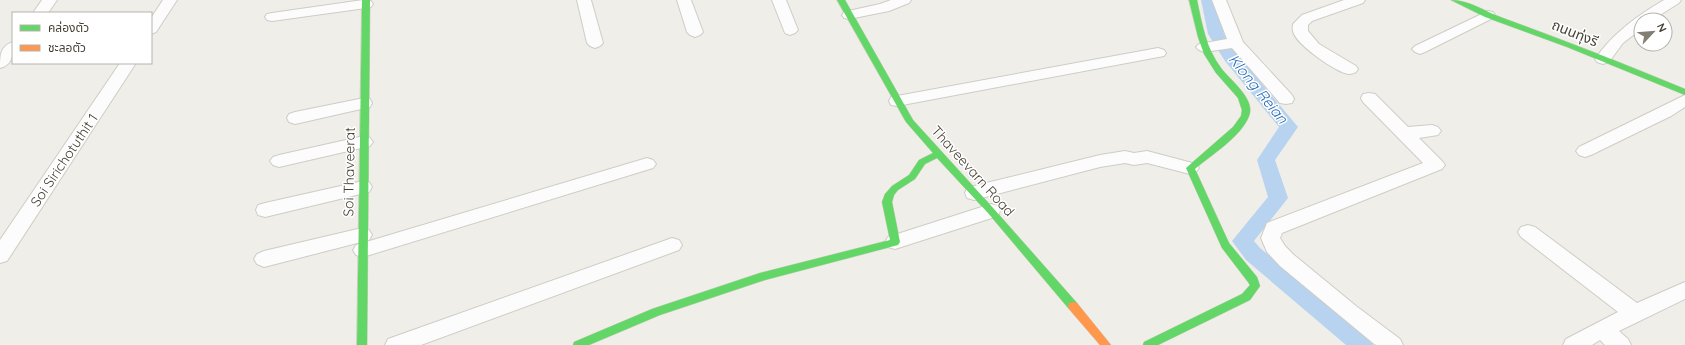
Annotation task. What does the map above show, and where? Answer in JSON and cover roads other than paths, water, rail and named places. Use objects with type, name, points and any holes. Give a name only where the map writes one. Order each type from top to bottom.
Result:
[{"type":"street","points":[[41,12],[50,0]]},
{"type":"street","points":[[152,27],[170,0]]},
{"type":"street","points":[[584,0],[595,44]]},
{"type":"street","points":[[684,0],[695,32]]},
{"type":"street","points":[[779,0],[790,30]]},
{"type":"street","name":"Thaveevarn Road","points":[[841,0],[910,122],[991,211],[1106,345]]},
{"type":"street","points":[[849,15],[884,8],[904,0]]},
{"type":"street","points":[[1190,168],[1239,127],[1246,115],[1247,107],[1244,100],[1218,69],[1207,46],[1193,0]]},
{"type":"street","points":[[1219,0],[1232,43],[1286,99]]},
{"type":"street","points":[[1350,69],[1316,50],[1299,29],[1299,25],[1307,18],[1358,0]]},
{"type":"street","name":"ถนนทุ่งรี","points":[[1454,0],[1488,15],[1570,45],[1685,92]]},
{"type":"street","points":[[1655,12],[1674,0]]},
{"type":"street","points":[[272,17],[366,2]]},
{"type":"street","name":"Soi Thaveerat","points":[[362,345],[362,242],[366,2]]},
{"type":"street","points":[[1420,49],[1488,15]]},
{"type":"street","points":[[1603,59],[1618,40],[1633,28]]},
{"type":"street","points":[[1207,46],[1232,43]]},
{"type":"street","points":[[0,63],[12,48]]},
{"type":"street","points":[[897,101],[1158,53]]},
{"type":"street","name":"Soi Sirichotuthit 1","points":[[0,256],[127,64]]},
{"type":"street","points":[[1369,98],[1436,164],[1274,228],[1271,238],[1273,245],[1289,262],[1362,324],[1392,345]]},
{"type":"street","points":[[1585,151],[1665,112],[1685,100]]},
{"type":"street","points":[[295,118],[364,103]]},
{"type":"street","points":[[1406,133],[1432,131]]},
{"type":"street","points":[[279,161],[364,142]]},
{"type":"street","points":[[895,242],[887,202],[890,194],[895,188],[912,177],[916,168],[922,162],[938,154]]},
{"type":"street","points":[[974,193],[1100,161],[1124,157],[1134,159],[1147,157],[1190,168]]},
{"type":"street","points":[[264,259],[362,242],[647,164]]},
{"type":"street","points":[[1148,345],[1246,297],[1255,286],[1225,245],[1190,168]]},
{"type":"street","points":[[265,210],[363,187]]},
{"type":"street","points":[[578,345],[656,312],[764,276],[886,245],[991,211]]},
{"type":"street","points":[[1528,232],[1634,313]]},
{"type":"street","points":[[396,345],[672,245]]},
{"type":"street","points":[[1574,345],[1634,313],[1685,290]]},
{"type":"street","points":[[1602,329],[1620,345]]},
{"type":"waterway","name":"Klong Reian","points":[[1209,0],[1216,34],[1231,57],[1289,127],[1266,160],[1278,198],[1242,241],[1253,254],[1362,345]]}]
